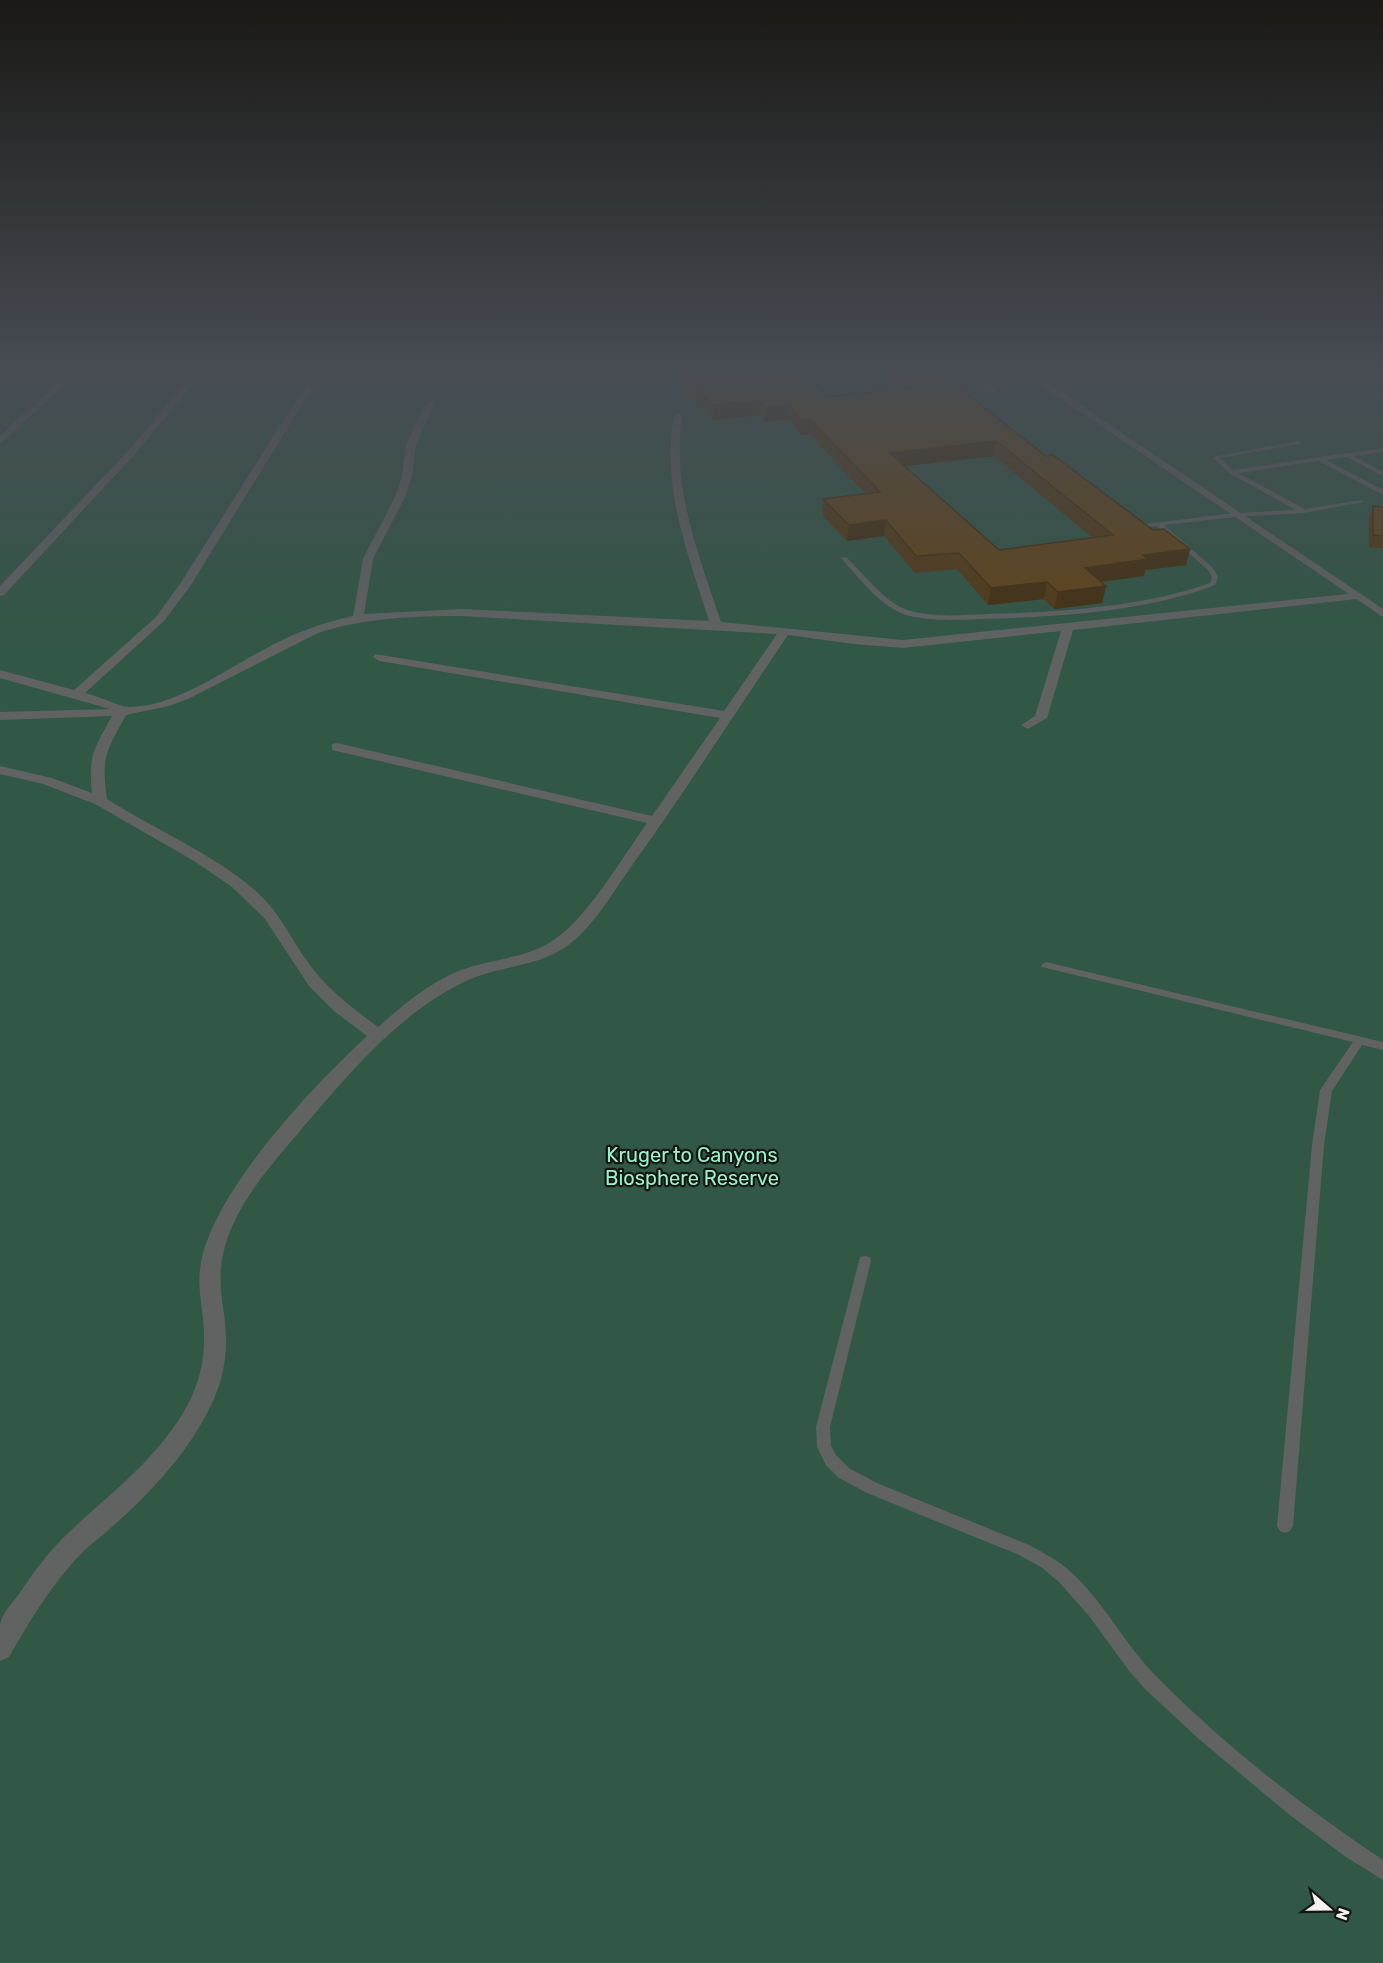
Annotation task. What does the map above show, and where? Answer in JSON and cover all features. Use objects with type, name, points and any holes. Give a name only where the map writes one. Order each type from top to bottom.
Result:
[{"type":"street","points":[[0,593],[124,461]]},
{"type":"street","points":[[75,695],[160,619],[185,585],[263,461]]},
{"type":"street","points":[[358,618],[362,584],[368,560],[386,530],[400,498],[408,461]]},
{"type":"street","points":[[674,461],[674,482],[716,624]]},
{"type":"street","points":[[1155,461],[1383,614]]},
{"type":"street","points":[[0,716],[122,710],[160,705],[184,696],[279,645],[314,631],[358,618],[412,613],[472,612],[716,624],[866,642],[903,644],[1067,629],[1357,596]]},
{"type":"street","points":[[1028,725],[1041,718],[1067,629]]},
{"type":"street","points":[[0,1647],[33,1594],[71,1547],[140,1485],[169,1454],[200,1406],[208,1390],[217,1360],[210,1277],[215,1246],[248,1181],[299,1121],[379,1036],[453,981],[480,968],[544,952],[564,940],[582,922],[656,821],[785,631]]},
{"type":"street","points":[[379,657],[726,715]]},
{"type":"street","points":[[0,674],[106,702],[122,710]]},
{"type":"street","points":[[100,801],[96,768],[98,754],[122,710]]},
{"type":"street","points":[[337,747],[656,821]]},
{"type":"street","points":[[0,770],[47,781],[100,801],[134,824],[221,870],[276,921],[293,952],[326,995],[379,1036]]},
{"type":"lane","points":[[1219,461],[1231,472],[1304,511]]},
{"type":"lane","points":[[1231,472],[1308,461]]},
{"type":"lane","points":[[1322,461],[1383,493]]},
{"type":"lane","points":[[1358,461],[1383,474]]},
{"type":"lane","points":[[1140,526],[1234,515],[1304,511],[1361,502]]},
{"type":"lane","points":[[844,558],[894,606],[903,612],[927,617],[974,618],[1084,609],[1194,592],[1213,584],[1215,577],[1211,569],[1159,524]]},
{"type":"lane","points":[[1046,965],[1383,1046]]},
{"type":"lane","points":[[1285,1526],[1318,1145],[1326,1090],[1360,1040]]},
{"type":"lane","points":[[865,1261],[823,1427],[824,1447],[831,1460],[844,1473],[872,1488],[1024,1550],[1046,1560],[1062,1571],[1077,1586],[1118,1645],[1151,1682],[1288,1803],[1342,1844],[1383,1871]]},
{"type":"green space","name":"Kruger to Canyons Biosphere Reserve","points":[[0,461],[1383,461],[1383,1963],[0,1963]]},
{"type":"building","points":[[850,461],[899,461],[999,550],[1113,535],[1020,461],[1060,461],[1153,530],[1164,529],[1190,549],[1143,555],[1148,559],[1085,568],[1106,586],[1058,592],[1047,582],[991,588],[959,553],[916,556],[886,520],[849,525],[823,499],[880,492]]},
{"type":"building","points":[[1373,506],[1383,507],[1383,536],[1373,535]]}]
